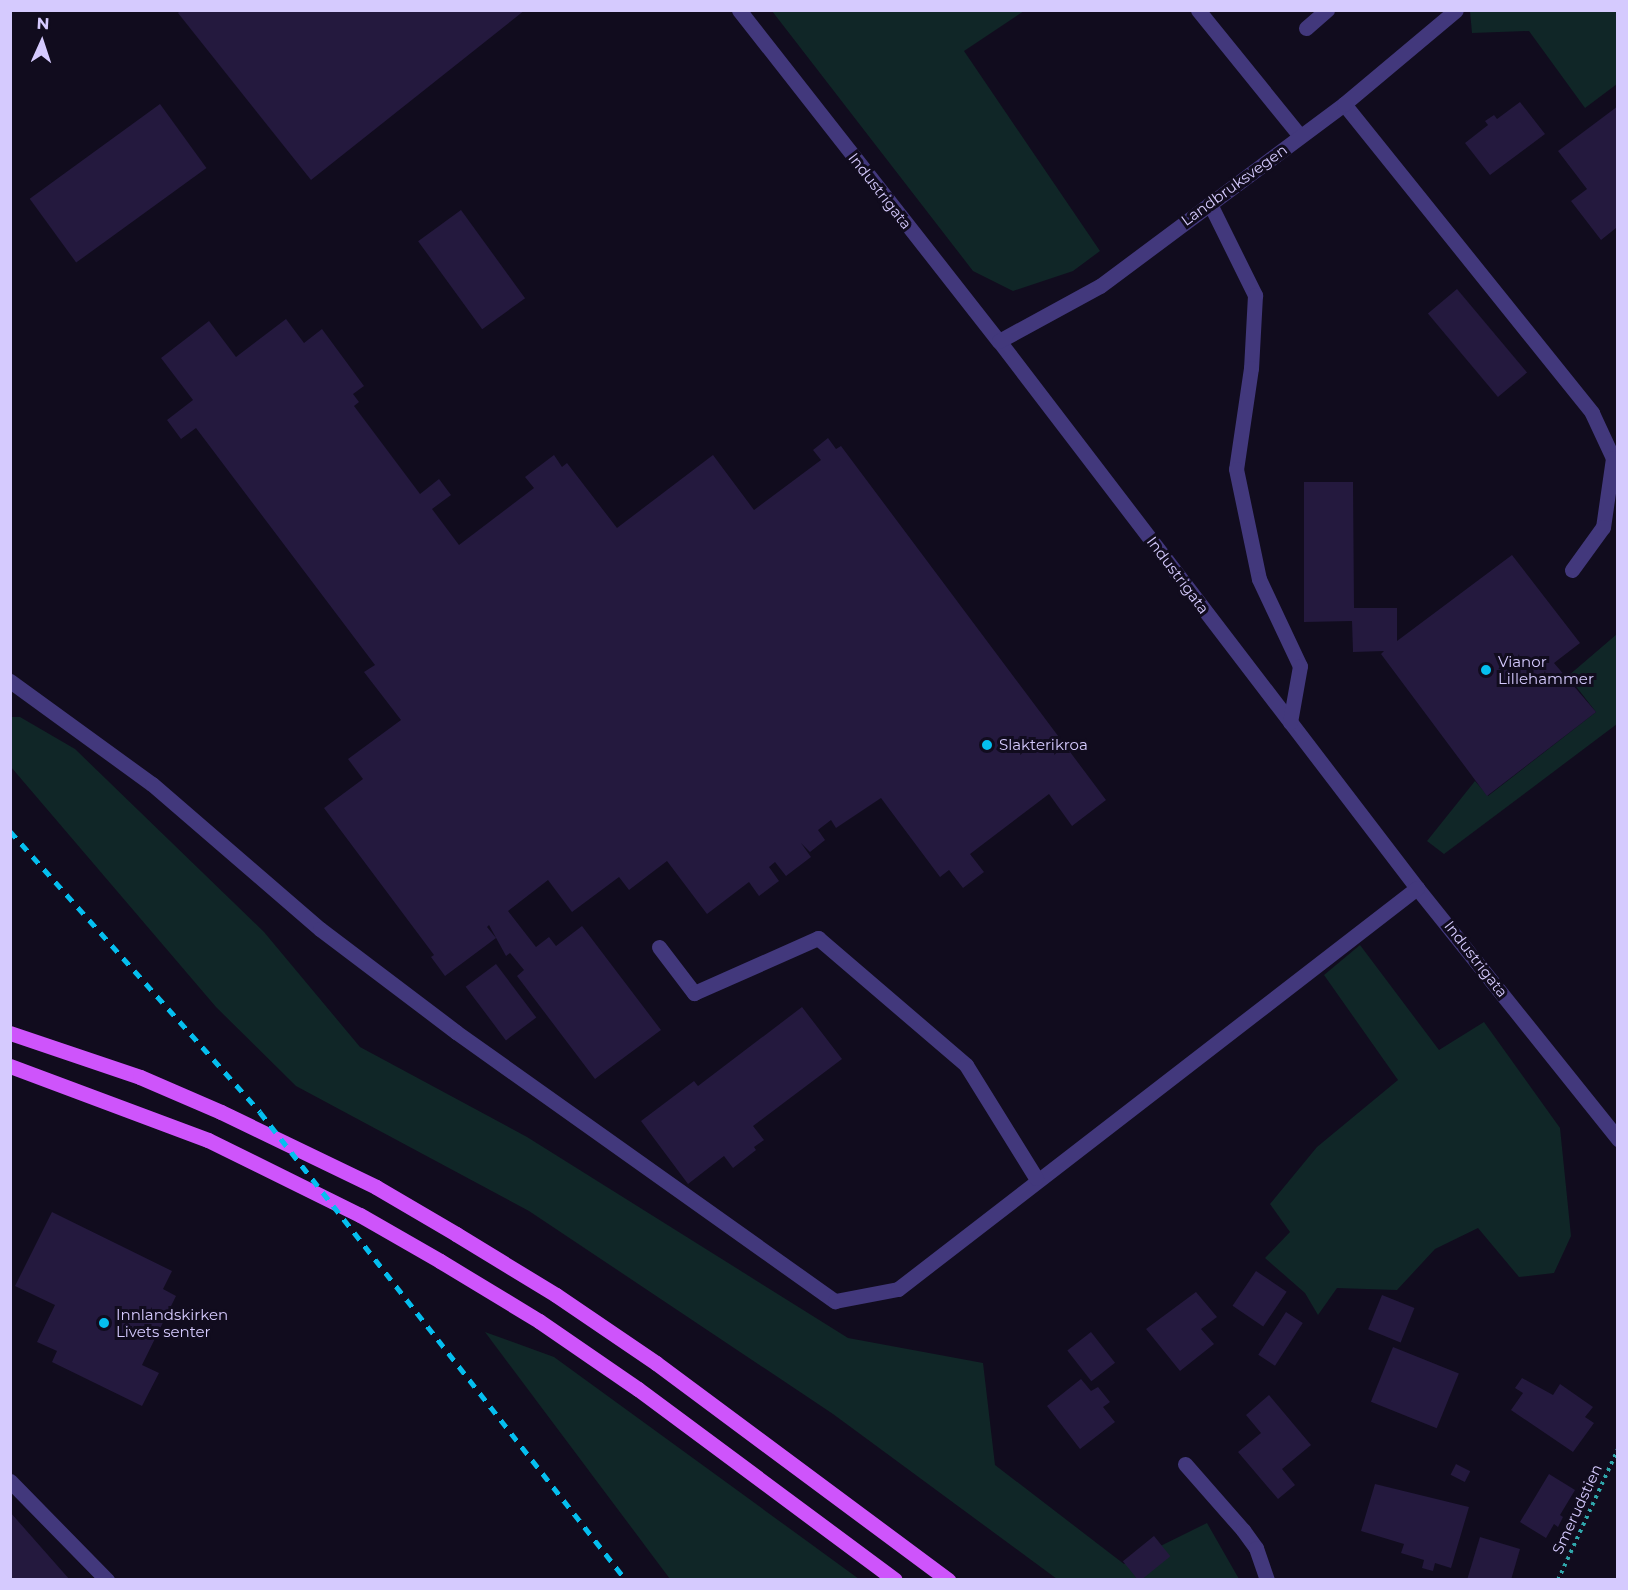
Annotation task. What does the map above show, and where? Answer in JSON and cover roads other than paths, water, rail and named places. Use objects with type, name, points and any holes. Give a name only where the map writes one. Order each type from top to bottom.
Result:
[{"type":"main road","points":[[10,1033],[140,1077],[221,1112],[375,1187],[456,1234],[556,1295],[656,1363],[948,1580]]},
{"type":"main road","points":[[10,1066],[208,1140],[360,1215],[557,1333],[895,1580]]},
{"type":"street","name":"Industrigata","points":[[739,10],[999,341],[1417,888],[1617,1139]]},
{"type":"street","points":[[1198,10],[1300,136]]},
{"type":"street","points":[[1306,28],[1327,10]]},
{"type":"street","name":"Landbruksvegen","points":[[999,341],[1028,329],[1100,286],[1344,104],[1456,10]]},
{"type":"street","points":[[1344,104],[1592,413],[1613,458],[1603,527],[1572,570]]},
{"type":"street","points":[[1210,204],[1255,295],[1251,368],[1236,469],[1259,579],[1300,666],[1290,722]]},
{"type":"street","points":[[10,681],[153,784],[321,928],[456,1032],[835,1301],[898,1289],[1036,1179],[1417,888]]},
{"type":"street","points":[[659,947],[694,993],[818,938],[966,1065],[1036,1179]]},
{"type":"street","points":[[1185,1464],[1256,1548],[1267,1580]]},
{"type":"street","points":[[10,1481],[107,1580]]},
{"type":"railway","points":[[10,831],[260,1112],[626,1580]]},
{"type":"place","name":"Vianor Lillehammer","points":[[1486,670]]},
{"type":"place","name":"Slakterikroa","points":[[987,745]]},
{"type":"place","name":"Innlandskirken Livets senter","points":[[104,1323]]}]
